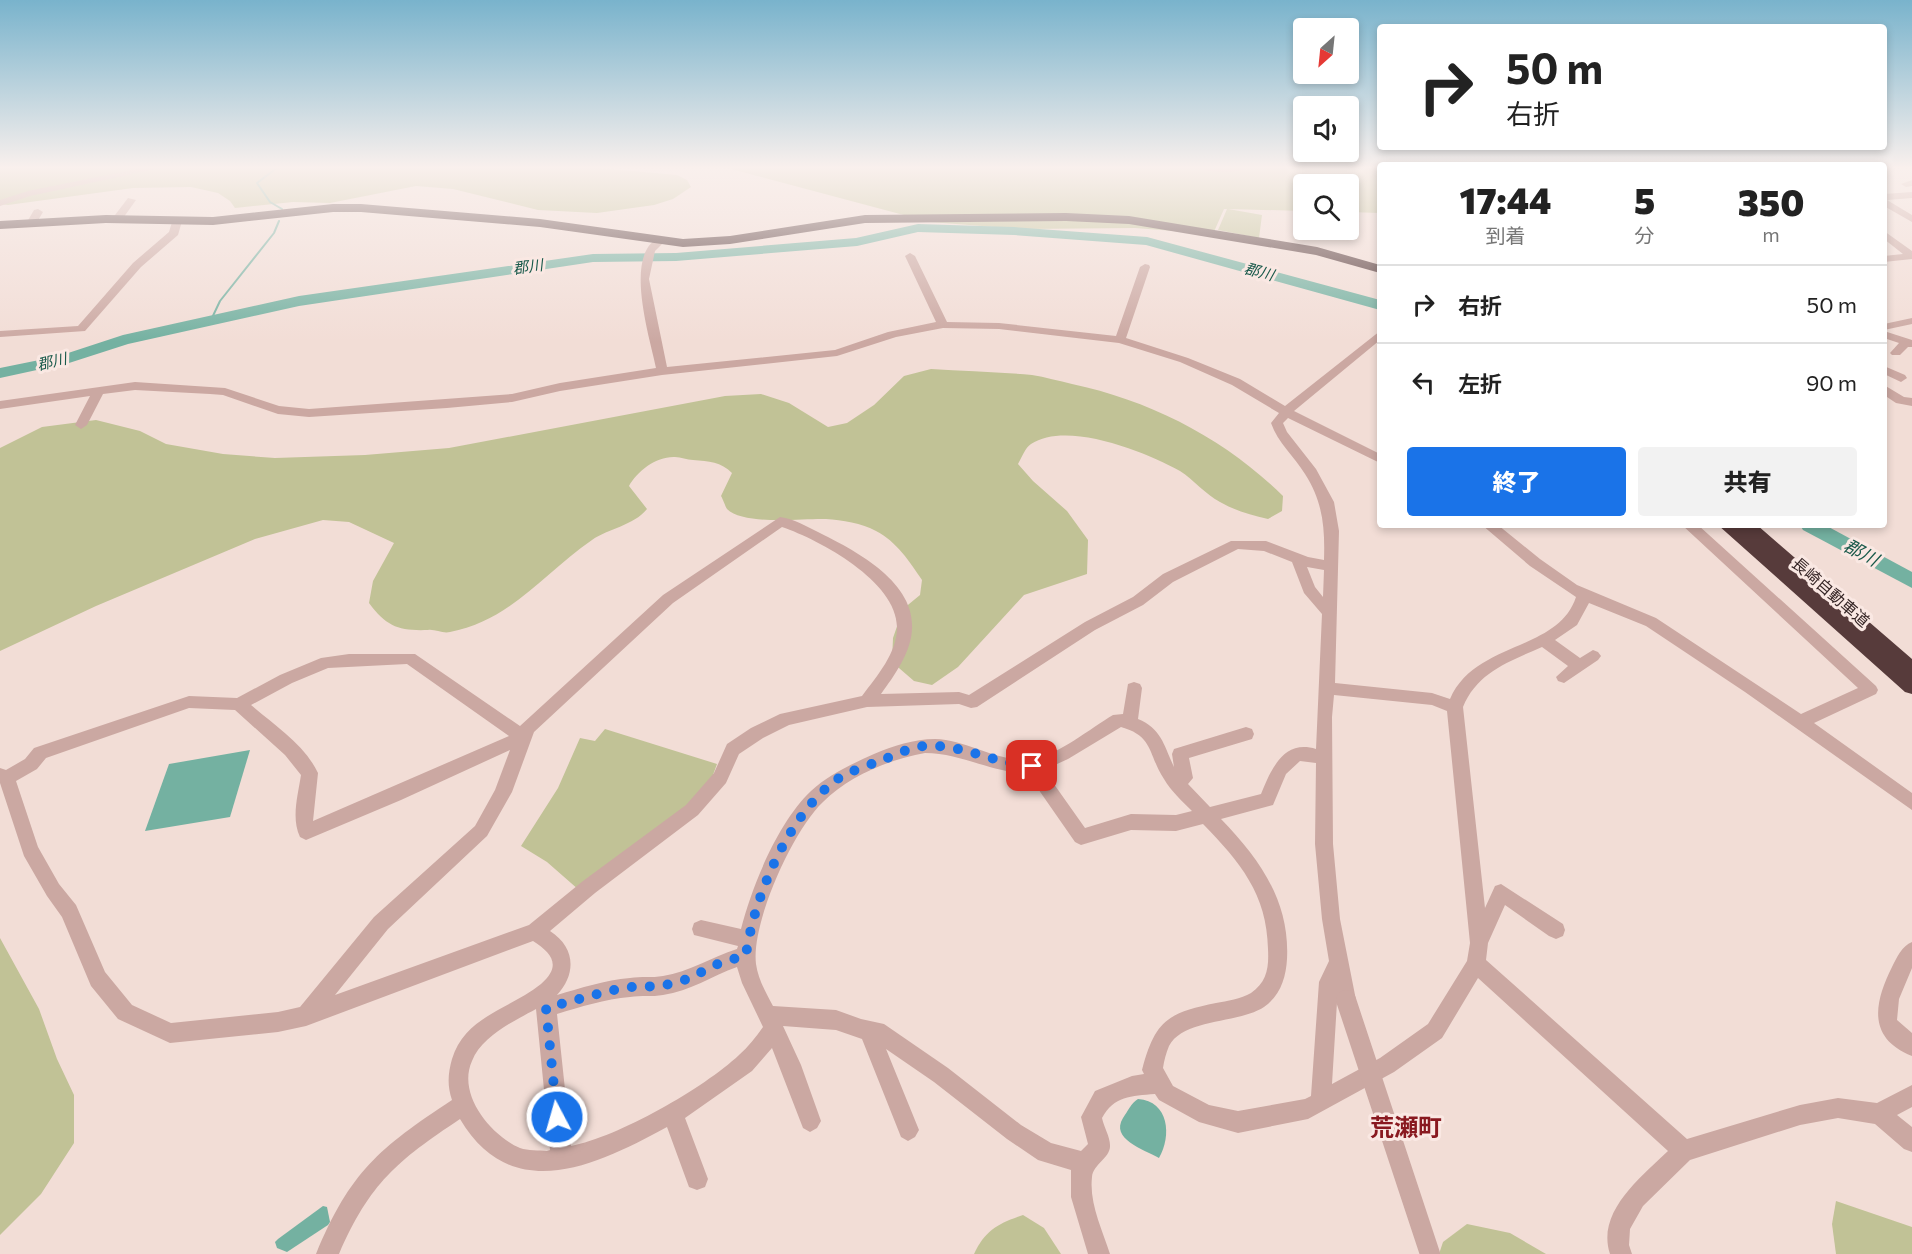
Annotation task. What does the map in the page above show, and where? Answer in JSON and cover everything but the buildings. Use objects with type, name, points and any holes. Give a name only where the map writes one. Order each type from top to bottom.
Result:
[{"type":"highway","points":[[550,226],[683,243],[730,240],[823,226]]},
{"type":"highway","points":[[1167,226],[1317,251],[1377,268]]},
{"type":"highway","name":"長崎自動車道","points":[[1729,528],[1912,687]]},
{"type":"highway","name":"長崎自動車道","points":[[1749,528],[1912,669]]},
{"type":"street","points":[[0,334],[81,328],[137,265],[174,233],[176,226]]},
{"type":"street","points":[[1887,236],[1912,256]]},
{"type":"street","points":[[661,240],[651,250],[644,279],[662,371]]},
{"type":"street","points":[[910,256],[943,325]]},
{"type":"street","points":[[1887,259],[1912,256]]},
{"type":"street","points":[[1120,340],[1145,267]]},
{"type":"street","points":[[1887,326],[1912,321]]},
{"type":"street","points":[[0,405],[135,386],[225,392],[278,410],[320,413],[512,398],[560,387],[662,371],[837,353],[892,334],[943,325],[999,326],[1120,340],[1184,360],[1236,382],[1286,412],[1377,458]]},
{"type":"street","points":[[1887,335],[1909,343],[1896,354]]},
{"type":"street","points":[[1377,336],[1286,412],[1277,423],[1281,433],[1311,472],[1327,502],[1332,531],[1324,717],[1324,844],[1338,963],[1346,1000],[1430,1254]]},
{"type":"street","points":[[1887,371],[1901,378]]},
{"type":"street","points":[[81,425],[99,391]]},
{"type":"street","points":[[1887,391],[1900,400],[1912,402]]},
{"type":"street","points":[[306,1016],[381,923],[481,831],[503,792],[527,728],[668,598],[780,522],[787,523],[844,551],[888,586],[900,604],[905,626],[899,652],[867,701]]},
{"type":"street","points":[[1493,528],[1550,573],[1584,595],[1647,620],[1800,722],[1912,803]]},
{"type":"street","points":[[1692,528],[1870,690],[1800,722]]},
{"type":"street","points":[[523,736],[410,658],[326,662],[286,679],[239,704],[189,702],[40,753],[31,764],[3,777],[30,850],[53,890],[69,911],[98,979],[125,1012],[170,1033],[278,1022],[306,1016],[535,932],[692,810],[720,778],[733,749],[757,733],[786,719],[867,701],[959,698],[971,702],[1090,626],[1138,601],[1168,578],[1236,544],[1266,546],[1298,559],[1332,567]]},
{"type":"street","points":[[1298,559],[1301,572],[1316,602],[1330,612]]},
{"type":"street","points":[[810,1121],[791,1065],[751,986],[747,947],[763,886],[802,816],[815,798],[838,778],[904,751],[923,746],[948,747],[1007,764],[1032,766],[1051,759],[1119,720],[1130,722],[1144,729],[1156,740],[1174,781],[1205,816],[1227,836],[1261,878],[1276,918],[1279,941],[1276,978],[1265,993],[1245,1006],[1176,1024],[1164,1035],[1152,1070],[1166,1093],[1180,1103],[1206,1115],[1238,1122],[1308,1109],[1387,1065],[1435,1031],[1476,964],[1479,943],[1455,707],[1458,694],[1468,680],[1490,665],[1544,640],[1573,620],[1584,595]]},
{"type":"street","points":[[1614,605],[1618,602],[1650,613]]},
{"type":"street","points":[[1544,640],[1580,666]]},
{"type":"street","points":[[1564,677],[1593,656]]},
{"type":"street","points":[[1130,722],[1134,688]]},
{"type":"street","points":[[1327,688],[1432,699],[1455,707]]},
{"type":"street","points":[[239,704],[291,750],[310,773],[304,814],[306,832],[395,795],[523,736]]},
{"type":"street","points":[[1174,781],[1185,778],[1180,754],[1246,734]]},
{"type":"street","points":[[1032,766],[1081,837],[1131,822],[1176,823],[1267,800],[1286,758],[1295,754],[1311,753],[1323,758]]},
{"type":"street","points":[[1479,943],[1501,892],[1556,930]]},
{"type":"street","points":[[702,929],[747,947]]},
{"type":"street","points":[[535,932],[557,948],[562,957],[562,970],[556,982],[545,993],[513,1009],[481,1032],[465,1051],[459,1069],[459,1089],[464,1104],[481,1130],[498,1148],[525,1160],[562,1160],[602,1149],[672,1112],[744,1065],[761,1047],[771,1022]]},
{"type":"street","points":[[562,1160],[546,1008],[609,991],[630,987],[662,986],[691,978],[747,947]]},
{"type":"street","points":[[1912,951],[1902,965],[1888,1002],[1887,1019],[1890,1028],[1912,1046]]},
{"type":"street","points":[[1322,1100],[1329,982],[1338,963]]},
{"type":"street","points":[[1476,964],[1684,1150]]},
{"type":"street","points":[[771,1022],[815,1016],[840,1021],[869,1032],[877,1031],[941,1075],[1014,1132],[1046,1152],[1084,1163]]},
{"type":"street","points":[[869,1032],[908,1131]]},
{"type":"street","points":[[1099,1254],[1082,1200],[1079,1176],[1084,1163],[1100,1147],[1091,1117],[1102,1098],[1132,1086],[1159,1083]]},
{"type":"street","points":[[1879,1114],[1912,1095]]},
{"type":"street","points":[[327,1254],[361,1188],[383,1163],[402,1146],[464,1104]]},
{"type":"street","points":[[1621,1254],[1618,1245],[1619,1227],[1635,1198],[1684,1150],[1800,1115],[1838,1108],[1879,1114],[1912,1141]]},
{"type":"street","points":[[672,1112],[697,1179]]},
{"type":"green space","points":[[976,226],[1217,226],[1213,234],[1135,228],[1022,229]]},
{"type":"green space","points":[[1220,226],[1261,226],[1259,238],[1218,230]]},
{"type":"green space","points":[[931,369],[1037,376],[1102,391],[1159,412],[1212,440],[1261,476],[1283,496],[1282,511],[1268,519],[1238,510],[1215,499],[1180,471],[1165,463],[1106,441],[1065,435],[1046,437],[1031,444],[1018,464],[1033,481],[1067,511],[1088,540],[1087,574],[1024,595],[958,667],[932,685],[914,681],[892,662],[893,638],[903,609],[920,595],[922,580],[890,540],[870,528],[845,521],[775,520],[747,518],[735,514],[727,509],[721,496],[732,473],[724,466],[714,463],[675,457],[661,459],[648,466],[629,486],[647,509],[641,515],[592,540],[509,607],[471,626],[445,632],[409,630],[388,622],[369,603],[373,581],[394,543],[349,522],[323,520],[255,539],[96,606],[0,651],[0,448],[42,427],[96,420],[140,431],[166,444],[223,454],[275,458],[365,455],[449,448],[725,396],[761,394],[789,403],[828,427],[847,423],[874,405],[904,376]]},
{"type":"green space","points":[[605,729],[717,764],[710,783],[689,807],[579,890],[547,862],[521,846],[558,788],[580,738],[595,741]]},
{"type":"green space","points":[[0,938],[39,1009],[57,1059],[74,1095],[74,1143],[41,1194],[0,1235]]},
{"type":"green space","points":[[1836,1201],[1912,1227],[1912,1254],[1836,1254],[1832,1224]]},
{"type":"green space","points":[[1023,1215],[1044,1228],[1061,1254],[974,1254],[983,1239],[994,1228]]},
{"type":"green space","points":[[1467,1224],[1510,1233],[1546,1254],[1439,1254],[1443,1242]]},
{"type":"water","points":[[250,750],[230,817],[145,831],[169,764]]},
{"type":"water","points":[[1138,1099],[1156,1106],[1165,1121],[1166,1140],[1159,1158],[1137,1147],[1124,1138],[1121,1132],[1120,1125],[1123,1118]]},
{"type":"water","points":[[323,1206],[327,1207],[330,1222],[328,1225],[287,1252],[277,1248],[275,1242],[278,1239]]},
{"type":"waterway","points":[[211,320],[220,301],[274,233],[277,226]]},
{"type":"waterway","name":"郡川","points":[[0,373],[63,360],[123,340],[299,301],[593,258],[676,257],[857,242],[918,228],[1014,231],[1147,241],[1377,304]]},
{"type":"waterway","name":"郡川","points":[[1815,528],[1912,581]]},
{"type":"district","name":"荒瀬町","points":[[1406,1128]]},
{"type":"route","points":[[557,1117],[546,1008],[588,995],[630,987],[662,986],[691,978],[712,966],[746,955],[755,909],[763,886],[802,816],[815,798],[838,778],[904,751],[923,746],[948,747],[1007,764],[1032,766]]}]
